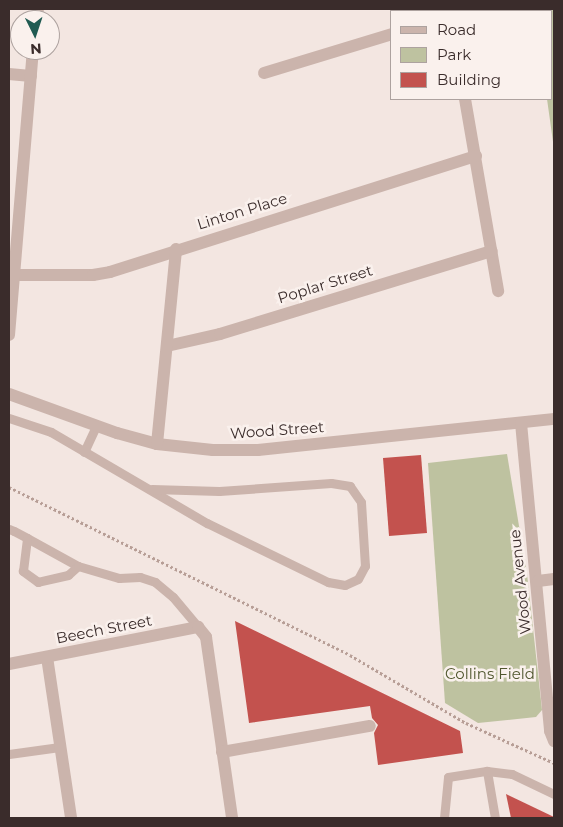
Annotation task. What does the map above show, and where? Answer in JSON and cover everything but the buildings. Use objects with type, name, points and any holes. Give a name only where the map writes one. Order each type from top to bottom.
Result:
[{"type":"street","points":[[264,73],[390,35]]},
{"type":"street","points":[[9,335],[14,275],[13,234],[32,60]]},
{"type":"street","points":[[9,74],[31,76]]},
{"type":"street","points":[[465,100],[498,291]]},
{"type":"street","name":"Linton Place","points":[[14,275],[93,275],[476,156]]},
{"type":"street","points":[[157,444],[176,249]]},
{"type":"street","name":"Poplar Street","points":[[167,346],[220,334],[492,251]]},
{"type":"street","name":"Wood Street","points":[[9,394],[96,426],[157,444],[213,450],[258,450],[554,419]]},
{"type":"street","name":"Wood Avenue","points":[[521,423],[553,740]]},
{"type":"street","points":[[538,581],[554,579]]},
{"type":"street","points":[[201,630],[232,818]]},
{"type":"street","name":"Beech Street","points":[[9,664],[201,630]]},
{"type":"street","points":[[47,657],[71,818]]},
{"type":"street","points":[[222,752],[370,726]]},
{"type":"lane","points":[[9,418],[51,432],[152,489],[172,504],[207,523],[328,582],[346,585],[358,579],[365,566],[361,502],[350,486],[331,483],[219,491],[152,489]]},
{"type":"lane","points":[[84,452],[96,426]]},
{"type":"lane","points":[[9,529],[78,566],[119,578],[140,577],[155,582],[173,597],[201,630]]},
{"type":"lane","points":[[27,538],[23,571],[38,582],[68,575],[78,566]]},
{"type":"lane","points":[[9,754],[60,747]]},
{"type":"lane","points":[[487,771],[495,818]]},
{"type":"lane","points":[[444,818],[448,778],[487,771],[512,774],[554,794]]},
{"type":"path","points":[[9,487],[350,655],[466,723],[554,763]]},
{"type":"green space","points":[[533,9],[554,9],[554,149],[547,100],[553,100],[553,10]]},
{"type":"green space","name":"Collins Field","points":[[507,454],[527,574],[542,710],[536,717],[478,723],[445,703],[428,463]]}]
